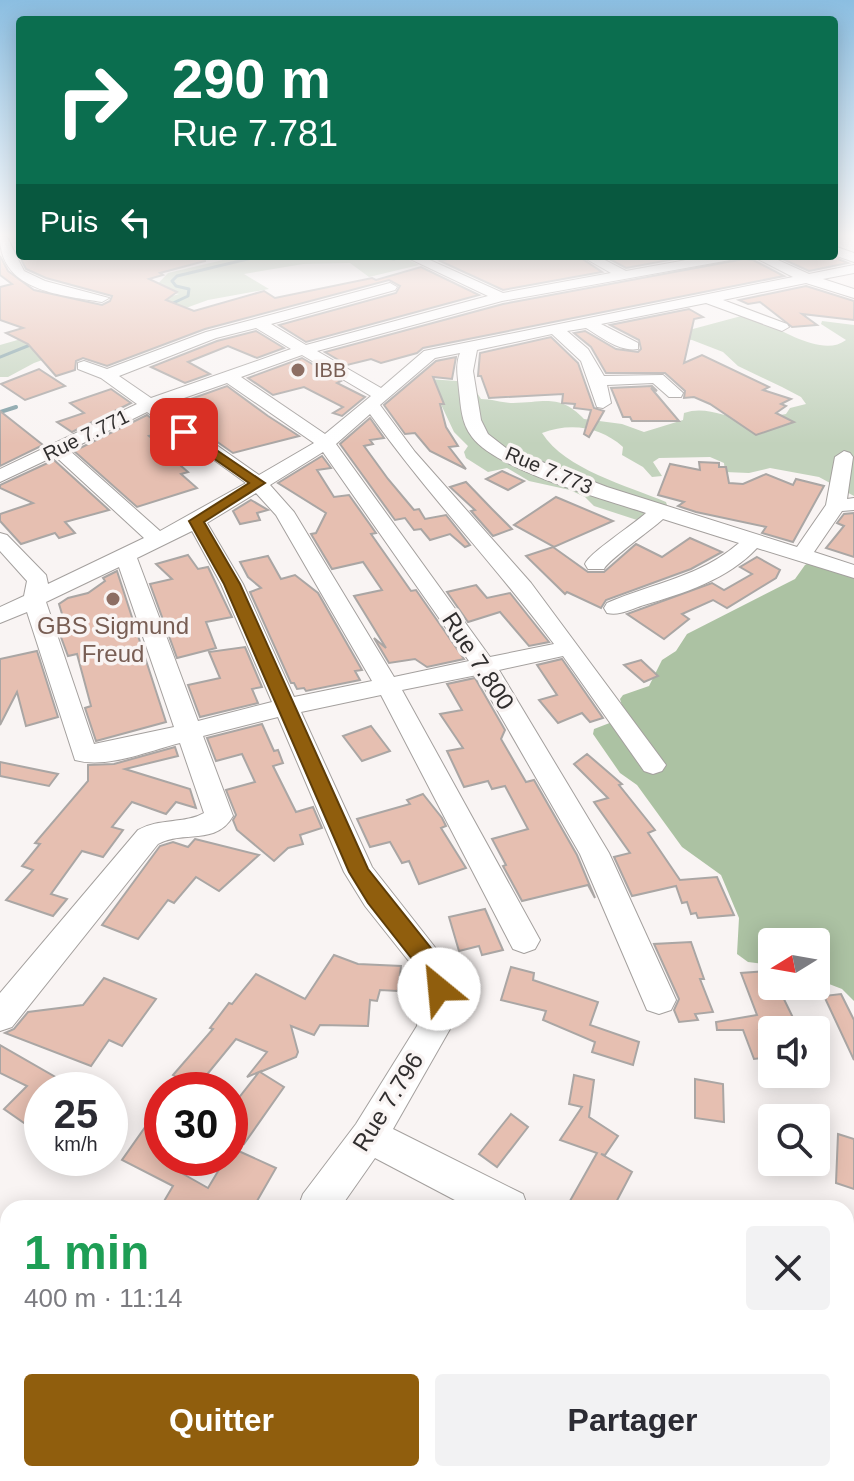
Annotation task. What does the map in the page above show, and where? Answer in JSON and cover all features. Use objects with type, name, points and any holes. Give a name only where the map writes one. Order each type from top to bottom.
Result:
[{"type":"street","points":[[107,375],[211,335],[320,306]]},
{"type":"street","name":"Rue 7.771","points":[[0,476],[148,405],[303,350],[467,306]]},
{"type":"street","points":[[585,306],[616,340],[633,346]]},
{"type":"street","points":[[3,613],[196,521],[326,443],[435,351],[555,329],[594,313],[622,306]]},
{"type":"street","points":[[733,306],[782,327]]},
{"type":"street","points":[[258,323],[376,400],[409,456],[523,588],[653,765]]},
{"type":"street","points":[[555,329],[591,360],[603,403]]},
{"type":"street","name":"Rue 7.773","points":[[472,346],[465,355],[464,368],[470,412],[482,439],[536,468],[854,572]]},
{"type":"street","points":[[642,362],[675,393]]},
{"type":"street","points":[[84,366],[107,375],[258,483],[284,512],[409,722],[524,940]]},
{"type":"street","name":"Rue 7.800","points":[[228,376],[326,443],[483,664],[594,853],[659,1000]]},
{"type":"street","points":[[598,381],[657,378]]},
{"type":"street","points":[[58,449],[157,539]]},
{"type":"street","points":[[802,555],[845,504],[844,457]]},
{"type":"street","points":[[596,564],[596,560],[629,539],[660,511]]},
{"type":"street","name":"Rue 7.796","points":[[196,521],[232,584],[359,872],[376,898],[434,969],[439,989],[433,1029],[369,1136],[323,1200]]},
{"type":"street","points":[[0,539],[38,580],[34,600],[84,754],[109,752],[285,707],[569,648]]},
{"type":"street","points":[[615,608],[670,591],[744,550],[753,540]]},
{"type":"street","points":[[0,1017],[148,837],[161,830],[204,826],[219,816],[126,557]]},
{"type":"street","points":[[369,1136],[493,1200]]},
{"type":"green space","points":[[136,306],[191,306],[34,363],[8,377],[0,377],[0,345]]},
{"type":"green space","points":[[745,315],[796,338],[823,346],[846,340],[821,324],[822,321],[854,325],[854,496],[819,477],[770,468],[749,473],[725,472],[724,463],[710,457],[659,458],[653,462],[662,476],[652,477],[643,467],[622,455],[623,447],[595,431],[575,427],[542,433],[553,446],[581,467],[666,502],[668,508],[640,521],[594,506],[585,497],[570,490],[529,481],[507,468],[488,472],[466,458],[464,452],[468,446],[454,432],[429,379],[470,382],[481,399],[513,403],[551,401],[567,406],[584,419],[622,424],[644,432],[683,420],[684,413],[692,411],[752,419],[786,414],[790,408],[806,404],[801,397],[738,366],[723,352],[692,340],[663,337]]},
{"type":"green space","points":[[821,556],[854,567],[854,1001],[842,989],[830,984],[830,928],[758,928],[758,963],[748,962],[737,954],[739,918],[721,875],[682,847],[637,785],[620,773],[593,734],[594,729],[620,719],[623,709],[620,699],[623,695],[649,686],[662,660],[676,651],[687,634],[795,579],[805,565]]},
{"type":"building","points":[[0,306],[182,306],[194,311],[211,306],[291,306],[205,329],[107,366],[83,358],[76,361],[75,370],[56,376],[28,344],[6,333],[23,328],[0,320]]},
{"type":"building","points":[[348,306],[438,306],[306,342],[279,325]]},
{"type":"building","points":[[495,306],[633,306],[423,348],[417,353],[381,363],[371,359],[347,365],[325,352]]},
{"type":"building","points":[[765,306],[854,306],[854,320],[802,314],[817,325],[792,327]]},
{"type":"building","points":[[689,309],[703,317],[694,319],[684,363],[702,355],[769,387],[763,390],[791,399],[781,404],[786,406],[776,413],[794,422],[756,435],[710,404],[694,397],[684,398],[685,391],[665,373],[606,373],[591,347],[574,333],[585,331],[616,349],[638,352],[641,349],[639,340],[610,325]]},
{"type":"building","points":[[256,331],[284,348],[257,358],[228,346],[188,362],[210,374],[185,383],[151,367],[217,341]]},
{"type":"building","points":[[551,337],[578,363],[594,408],[604,411],[589,437],[584,434],[591,410],[562,403],[563,394],[489,398],[481,376],[478,376],[480,353]]},
{"type":"building","points":[[456,357],[452,379],[433,377],[444,404],[440,404],[446,427],[458,446],[449,447],[466,469],[430,451],[415,433],[405,434],[384,405],[436,361]]},
{"type":"building","points":[[302,358],[341,381],[337,383],[365,397],[342,416],[333,413],[343,407],[304,387],[273,395],[248,378]]},
{"type":"building","points":[[39,369],[65,386],[25,400],[1,384]]},
{"type":"building","points":[[227,386],[299,436],[233,453],[168,407]]},
{"type":"building","points":[[652,386],[679,421],[632,421],[630,417],[623,417],[611,388]]},
{"type":"building","points":[[111,389],[131,403],[72,432],[57,422],[84,413],[70,403]]},
{"type":"building","points":[[0,411],[43,445],[0,466]]},
{"type":"building","points":[[147,415],[168,431],[149,436],[185,464],[180,465],[188,472],[181,474],[197,488],[137,507],[74,451]]},
{"type":"building","points":[[370,418],[384,438],[370,440],[373,444],[364,446],[388,479],[425,519],[446,515],[470,545],[465,547],[450,534],[430,540],[421,529],[414,530],[405,518],[395,520],[340,444]]},
{"type":"building","points":[[322,456],[331,468],[317,470],[334,497],[349,495],[376,533],[371,534],[411,591],[416,590],[464,659],[427,667],[415,659],[389,663],[374,638],[386,648],[354,596],[382,590],[363,562],[332,569],[311,534],[316,533],[326,513],[278,483]]},
{"type":"building","points":[[54,460],[109,510],[65,522],[75,533],[59,538],[55,533],[21,544],[0,521],[0,514],[33,503],[0,488],[0,485]]},
{"type":"building","points":[[699,462],[719,463],[719,467],[726,467],[729,483],[743,484],[766,474],[793,485],[796,479],[824,486],[793,542],[762,533],[766,527],[696,512],[678,506],[684,502],[658,495],[670,464],[700,470]]},
{"type":"building","points":[[502,471],[524,481],[508,490],[486,479]]},
{"type":"building","points":[[466,482],[512,529],[493,536],[471,511],[475,510],[450,487]]},
{"type":"building","points":[[556,497],[613,521],[554,547],[514,525]]},
{"type":"building","points":[[251,500],[268,510],[257,513],[260,520],[240,524],[233,511]]},
{"type":"building","points":[[854,513],[854,557],[826,548],[844,526],[837,523],[844,514]]},
{"type":"building","points":[[690,538],[722,552],[691,569],[606,600],[601,608],[567,592],[565,594],[526,556],[553,547],[588,572],[604,572],[636,544],[662,557]]},
{"type":"building","points":[[188,555],[198,569],[208,567],[232,617],[206,622],[216,648],[177,658],[150,584],[172,579],[156,564]]},
{"type":"building","points":[[268,556],[281,579],[295,575],[318,593],[362,670],[355,671],[360,680],[306,691],[304,688],[297,689],[291,683],[250,592],[261,588],[248,577],[240,562]]},
{"type":"building","points":[[757,557],[780,570],[776,578],[727,608],[713,600],[682,614],[689,619],[664,639],[627,614],[712,583],[724,590],[752,574],[740,567]]},
{"type":"building","points":[[117,571],[166,722],[96,741],[85,708],[91,706],[77,654],[68,656],[58,629],[68,634],[59,604],[68,598],[88,593],[105,581],[103,578]]},
{"type":"building","points":[[476,585],[487,598],[510,593],[549,642],[529,646],[500,612],[468,622],[447,592]]},
{"type":"building","points":[[245,647],[262,687],[252,689],[258,703],[200,717],[188,685],[220,678],[209,652]]},
{"type":"building","points":[[37,651],[58,717],[26,726],[17,692],[0,725],[0,659]]},
{"type":"building","points":[[562,659],[603,718],[590,722],[582,713],[558,723],[539,700],[557,695],[537,665]]},
{"type":"building","points":[[641,660],[658,676],[644,682],[624,665]]},
{"type":"building","points":[[475,678],[505,730],[501,739],[526,782],[534,780],[577,855],[595,898],[588,885],[522,901],[492,839],[528,829],[505,786],[492,789],[488,781],[464,787],[447,751],[463,748],[440,714],[462,710],[447,684]]},
{"type":"building","points":[[262,724],[274,751],[278,750],[283,763],[273,766],[296,812],[313,807],[322,828],[300,835],[303,844],[288,848],[274,861],[237,830],[233,820],[236,815],[226,790],[255,782],[242,754],[216,761],[207,738]]},
{"type":"building","points":[[371,726],[390,751],[362,761],[343,736]]},
{"type":"building","points":[[175,747],[178,756],[125,769],[190,789],[196,808],[176,802],[166,814],[132,802],[112,827],[123,830],[103,857],[82,851],[51,894],[67,899],[53,916],[6,900],[33,870],[22,866],[40,844],[35,843],[88,781],[88,765],[114,764]]},
{"type":"building","points":[[587,754],[622,784],[619,785],[655,830],[648,833],[680,880],[717,877],[734,915],[698,918],[696,913],[691,914],[687,902],[682,903],[676,886],[632,896],[614,857],[630,853],[594,802],[608,798],[574,764]]},
{"type":"building","points":[[0,762],[58,774],[49,786],[0,776]]},
{"type":"building","points":[[423,794],[442,818],[446,826],[441,828],[466,868],[419,884],[409,861],[402,863],[390,842],[370,847],[357,819],[410,804],[407,800]]},
{"type":"building","points":[[195,839],[259,855],[219,891],[196,877],[174,903],[168,900],[138,939],[102,925],[160,846],[173,842],[188,847]]},
{"type":"building","points":[[485,909],[503,950],[482,955],[479,946],[459,951],[449,917]]},
{"type":"building","points":[[691,942],[704,979],[700,979],[713,1012],[695,1014],[698,1020],[679,1022],[674,1010],[679,999],[654,944]]},
{"type":"building","points":[[334,955],[358,964],[401,966],[398,991],[380,990],[377,1001],[370,1000],[368,1026],[320,1025],[314,1035],[291,1026],[298,1052],[296,1057],[260,1072],[284,1087],[248,1138],[248,1086],[259,1072],[248,1076],[267,1052],[236,1039],[209,1072],[176,1072],[213,1029],[210,1028],[229,1003],[232,1004],[256,974],[305,999]]},
{"type":"building","points":[[511,967],[534,973],[533,980],[598,1002],[590,1025],[639,1042],[633,1065],[592,1052],[595,1042],[543,1020],[546,1011],[501,1000]]},
{"type":"building","points":[[758,972],[758,1000],[784,1000],[792,1016],[758,1016],[758,1058],[754,1059],[743,1030],[717,1030],[716,1022],[757,1015],[741,973]]},
{"type":"building","points":[[104,978],[156,999],[122,1046],[109,1040],[91,1066],[5,1033],[14,1029],[28,1012],[83,1005]]},
{"type":"building","points":[[841,994],[854,1020],[854,1060],[826,1000],[830,1000],[830,995]]},
{"type":"building","points":[[0,1045],[47,1072],[24,1072],[24,1085],[0,1073]]},
{"type":"building","points":[[574,1075],[594,1080],[589,1117],[618,1136],[605,1155],[601,1154],[632,1172],[617,1200],[571,1200],[597,1153],[560,1140],[582,1107],[569,1104]]},
{"type":"building","points":[[695,1079],[723,1084],[724,1122],[695,1118]]},
{"type":"building","points":[[24,1089],[24,1123],[4,1109]]},
{"type":"building","points":[[511,1114],[528,1127],[497,1167],[479,1154]]},
{"type":"building","points":[[144,1129],[144,1171],[128,1163],[128,1151]]},
{"type":"building","points":[[838,1134],[854,1139],[854,1189],[836,1183]]},
{"type":"building","points":[[248,1155],[276,1168],[258,1200],[165,1200],[173,1186],[153,1176],[187,1176],[208,1188],[215,1176],[248,1176]]},
{"type":"waterway","points":[[0,357],[35,343]]},
{"type":"waterway","points":[[0,412],[16,407]]},
{"type":"place","name":"IBB","points":[[298,370]]},
{"type":"place","name":"GBS Sigmund Freud","points":[[113,599]]},
{"type":"route","points":[[184,432],[258,483],[196,521],[232,584],[359,872],[376,898],[434,969],[439,989]]}]
